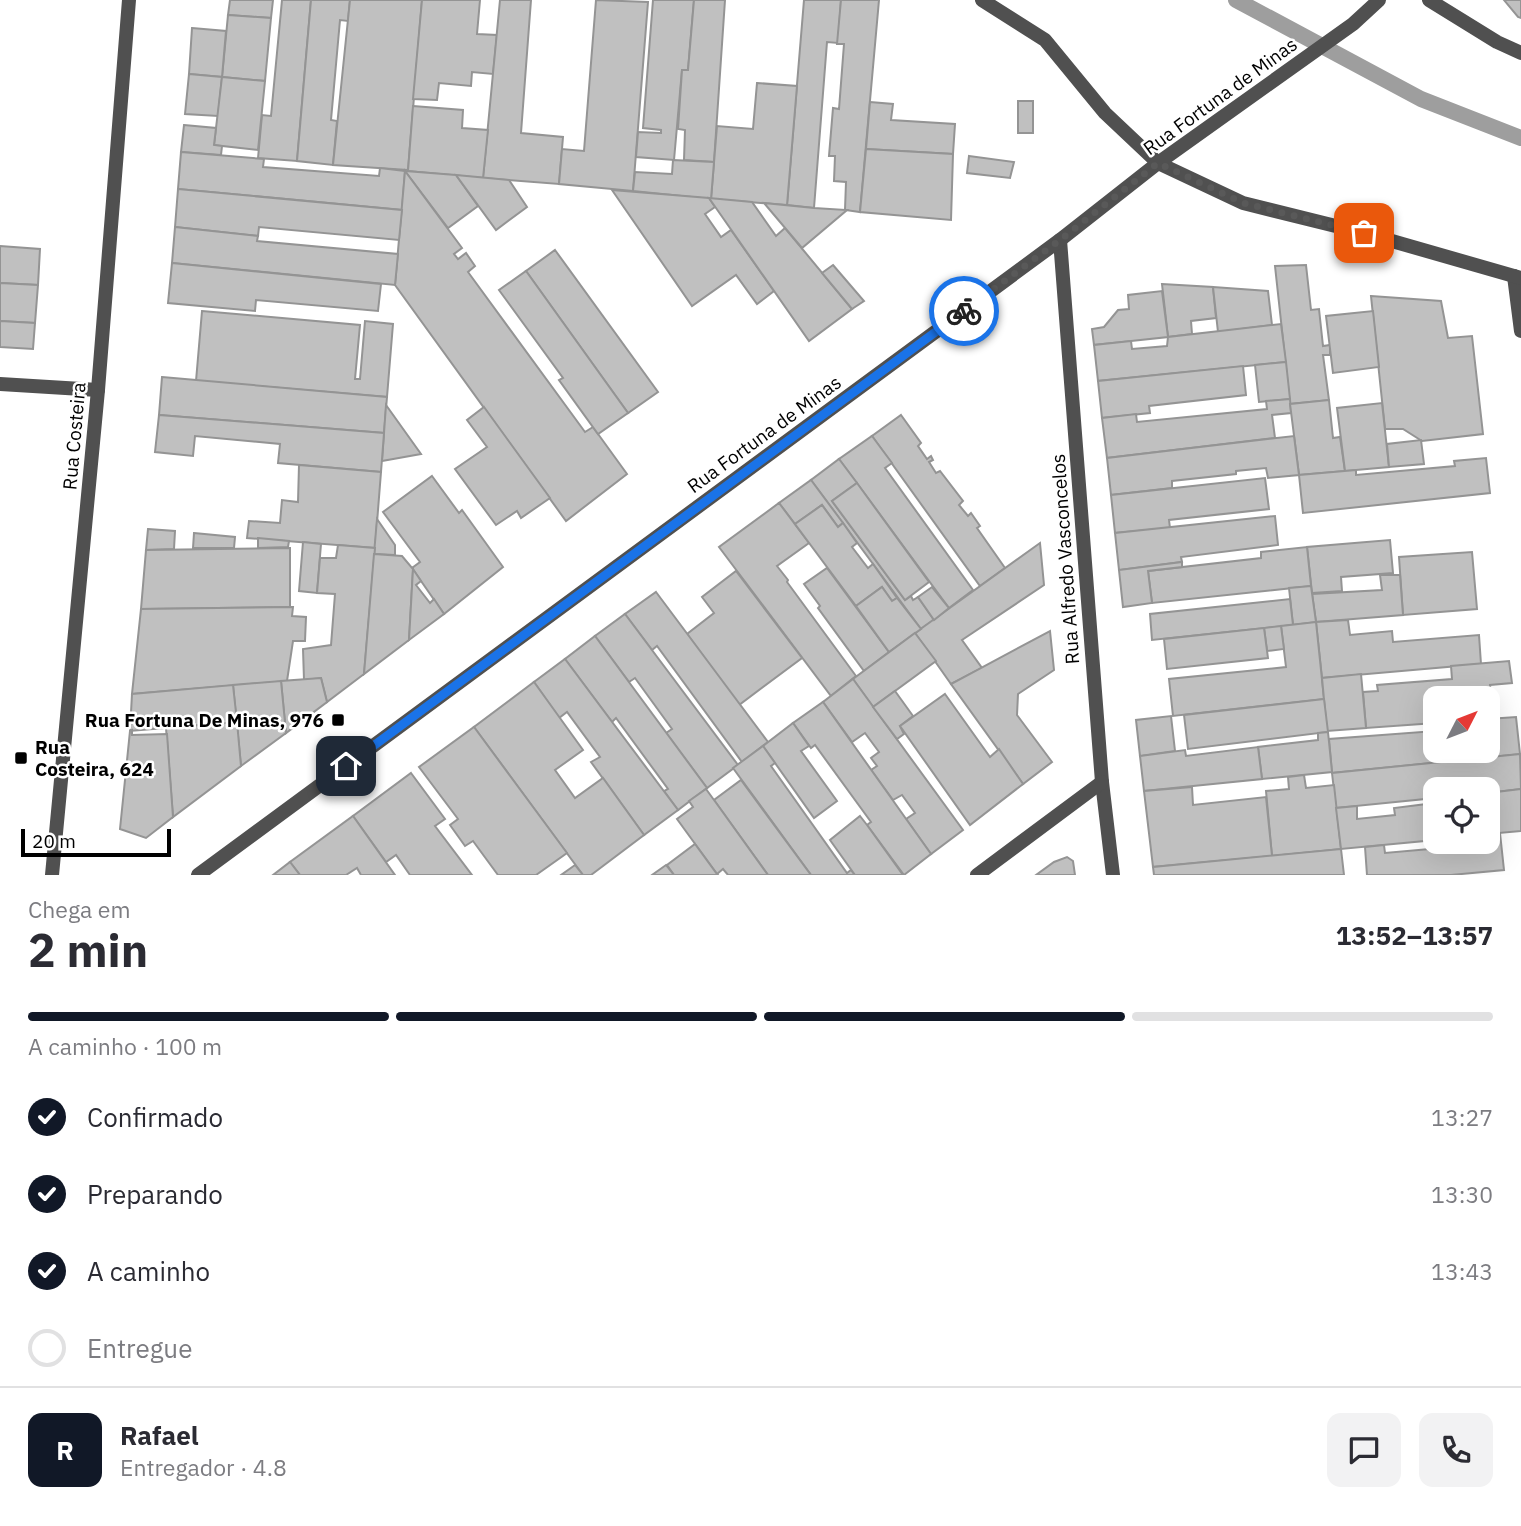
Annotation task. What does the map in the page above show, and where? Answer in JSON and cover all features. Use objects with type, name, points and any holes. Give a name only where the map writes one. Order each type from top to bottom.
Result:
[{"type":"street","name":"Rua Costeira","points":[[52,875],[98,390],[129,0]]},
{"type":"street","points":[[982,0],[1045,40],[1105,113],[1158,163],[1243,203],[1364,233],[1517,277],[1521,331]]},
{"type":"street","name":"Rua Fortuna de Minas","points":[[198,875],[1060,240],[1158,163],[1353,24],[1379,0]]},
{"type":"street","points":[[1429,0],[1497,42],[1521,53]]},
{"type":"street","name":"Rua Alfredo Vasconcelos","points":[[1060,240],[1102,782],[1114,875]]},
{"type":"street","points":[[0,384],[98,390]]},
{"type":"street","points":[[978,875],[1102,782]]},
{"type":"building","points":[[230,0],[273,0],[271,18],[228,15]]},
{"type":"building","points":[[282,0],[311,0],[297,161],[258,158],[262,115],[271,116]]},
{"type":"building","points":[[311,0],[350,0],[348,21],[340,20],[331,120],[337,121],[333,165],[297,161]]},
{"type":"building","points":[[350,0],[422,0],[408,170],[333,165]]},
{"type":"building","points":[[422,0],[480,0],[477,34],[497,35],[493,74],[472,72],[471,86],[439,83],[437,100],[413,99]]},
{"type":"building","points":[[500,0],[531,0],[521,133],[563,137],[559,184],[483,178]]},
{"type":"building","points":[[596,0],[648,2],[633,191],[559,184],[562,149],[584,151]]},
{"type":"building","points":[[653,0],[694,0],[688,70],[682,70],[674,160],[636,157],[638,132],[661,133],[661,130],[643,128]]},
{"type":"building","points":[[694,0],[725,0],[714,162],[684,160],[685,130],[678,129],[682,70],[688,70]]},
{"type":"building","points":[[804,0],[841,0],[838,43],[827,42],[814,208],[787,205]]},
{"type":"building","points":[[841,0],[879,0],[860,212],[845,210],[846,182],[834,181],[835,156],[829,156],[833,108],[839,109],[844,44],[837,44]]},
{"type":"building","points":[[1504,0],[1521,0],[1521,18],[1518,17]]},
{"type":"building","points":[[228,15],[271,18],[265,81],[222,77]]},
{"type":"building","points":[[192,28],[226,31],[222,77],[189,74]]},
{"type":"building","points":[[189,74],[222,77],[218,116],[185,114]]},
{"type":"building","points":[[222,77],[265,81],[258,150],[214,145]]},
{"type":"building","points":[[757,83],[797,86],[787,205],[711,199],[717,126],[753,129]]},
{"type":"building","points":[[1018,101],[1033,101],[1033,133],[1018,133]]},
{"type":"building","points":[[870,102],[893,104],[891,120],[955,124],[953,154],[866,149]]},
{"type":"building","points":[[413,106],[463,110],[462,128],[488,130],[483,178],[408,171]]},
{"type":"building","points":[[184,125],[216,128],[214,145],[222,146],[221,155],[181,152]]},
{"type":"building","points":[[866,149],[953,154],[951,220],[860,212]]},
{"type":"building","points":[[181,152],[264,159],[263,167],[379,176],[380,168],[405,171],[402,210],[178,189]]},
{"type":"building","points":[[969,156],[1014,162],[1010,178],[967,173]]},
{"type":"building","points":[[673,160],[714,162],[711,199],[633,191],[635,172],[672,174]]},
{"type":"building","points":[[405,171],[456,175],[478,206],[448,228]]},
{"type":"building","points":[[405,171],[462,248],[454,254],[458,259],[466,253],[475,266],[468,272],[585,432],[593,427],[627,474],[566,521],[395,285]]},
{"type":"building","points":[[456,175],[509,180],[527,207],[496,230]]},
{"type":"building","points":[[178,189],[402,210],[399,240],[259,227],[258,236],[175,227]]},
{"type":"building","points":[[612,190],[709,198],[715,207],[705,214],[721,237],[731,230],[774,291],[757,304],[736,275],[692,306]]},
{"type":"building","points":[[709,198],[752,202],[776,236],[785,228],[852,309],[809,341]]},
{"type":"building","points":[[764,203],[814,208],[847,210],[802,248]]},
{"type":"building","points":[[175,227],[258,236],[257,241],[398,254],[395,285],[172,263]]},
{"type":"building","points":[[0,246],[40,249],[38,285],[0,283]]},
{"type":"building","points":[[555,250],[658,392],[628,413],[526,271]]},
{"type":"building","points":[[172,263],[381,284],[378,311],[256,300],[255,311],[168,303]]},
{"type":"building","points":[[833,265],[864,301],[852,309],[822,273]]},
{"type":"building","points":[[1306,265],[1311,310],[1319,309],[1323,346],[1330,345],[1330,355],[1323,355],[1329,400],[1290,404],[1275,266]]},
{"type":"building","points":[[526,271],[628,413],[598,434],[559,380],[563,378],[499,290]]},
{"type":"building","points":[[0,283],[38,285],[35,323],[0,321]]},
{"type":"building","points":[[1162,284],[1213,287],[1216,318],[1191,321],[1192,334],[1168,337]]},
{"type":"building","points":[[1213,287],[1268,291],[1272,325],[1218,332]]},
{"type":"building","points":[[1162,291],[1168,337],[1094,345],[1092,329],[1104,327],[1118,310],[1129,309],[1128,295]]},
{"type":"building","points":[[1371,296],[1441,301],[1448,338],[1472,336],[1483,434],[1422,441],[1403,429],[1385,429]]},
{"type":"building","points":[[202,311],[360,325],[355,379],[360,379],[365,321],[393,324],[387,397],[196,381]]},
{"type":"building","points":[[1373,311],[1379,367],[1333,373],[1326,316]]},
{"type":"building","points":[[0,321],[35,323],[33,349],[0,347]]},
{"type":"building","points":[[1281,324],[1286,362],[1098,381],[1094,345],[1131,341],[1132,349],[1167,346],[1168,337]]},
{"type":"building","points":[[1286,362],[1290,399],[1259,402],[1255,365]]},
{"type":"building","points":[[1243,366],[1246,395],[1149,406],[1150,413],[1102,418],[1098,381]]},
{"type":"building","points":[[162,377],[387,397],[384,433],[159,415]]},
{"type":"building","points":[[1290,399],[1291,413],[1272,415],[1275,438],[1107,458],[1102,418],[1136,414],[1137,422],[1267,409],[1266,401]]},
{"type":"building","points":[[1329,400],[1333,438],[1340,437],[1345,471],[1299,475],[1290,404]]},
{"type":"building","points":[[1382,403],[1389,467],[1345,471],[1337,408]]},
{"type":"building","points":[[386,405],[421,454],[382,461]]},
{"type":"building","points":[[484,407],[550,498],[521,518],[517,511],[496,525],[455,469],[487,447],[467,420]]},
{"type":"building","points":[[159,415],[384,433],[381,472],[278,463],[280,444],[195,436],[193,456],[155,452]]},
{"type":"building","points":[[901,415],[921,443],[918,446],[927,459],[931,456],[933,460],[929,462],[936,473],[940,471],[963,501],[959,505],[968,516],[971,513],[980,526],[977,528],[1005,568],[980,586],[872,436]]},
{"type":"building","points":[[872,436],[892,463],[885,468],[973,590],[949,608],[839,459]]},
{"type":"building","points":[[1294,436],[1299,475],[1268,478],[1266,468],[1236,471],[1236,474],[1172,481],[1172,488],[1111,495],[1107,458]]},
{"type":"building","points":[[1421,440],[1424,464],[1389,467],[1387,444]]},
{"type":"building","points":[[1486,458],[1490,493],[1303,513],[1299,475],[1356,470],[1356,475],[1455,466],[1454,461]]},
{"type":"building","points":[[839,459],[857,483],[832,501],[905,600],[911,596],[913,600],[918,597],[934,620],[921,629],[811,480]]},
{"type":"building","points":[[299,465],[381,472],[375,548],[247,538],[249,521],[280,523],[282,500],[298,502]]},
{"type":"building","points":[[432,476],[459,513],[462,510],[503,567],[444,614],[412,568],[420,562],[383,512]]},
{"type":"building","points":[[1265,478],[1269,509],[1169,520],[1170,528],[1115,533],[1111,495]]},
{"type":"building","points":[[811,480],[843,523],[838,527],[822,505],[795,524],[779,503]]},
{"type":"building","points":[[857,483],[929,582],[905,600],[832,501]]},
{"type":"building","points":[[779,503],[809,543],[777,566],[856,676],[831,696],[719,547]]},
{"type":"building","points":[[822,505],[838,527],[843,523],[857,543],[852,547],[868,568],[873,564],[897,598],[892,601],[882,587],[856,606],[795,524]]},
{"type":"building","points":[[1275,516],[1278,545],[1181,557],[1182,562],[1119,570],[1115,533]]},
{"type":"building","points":[[377,519],[395,545],[395,555],[374,554]]},
{"type":"building","points":[[148,529],[175,531],[174,549],[146,550]]},
{"type":"building","points":[[194,533],[235,537],[234,548],[193,548]]},
{"type":"building","points":[[258,538],[289,541],[288,547],[258,548]]},
{"type":"building","points":[[1390,540],[1393,573],[1341,577],[1342,591],[1312,593],[1307,547]]},
{"type":"building","points":[[303,542],[321,544],[317,593],[299,591]]},
{"type":"building","points":[[1040,543],[1044,585],[962,640],[982,668],[951,684],[915,633]]},
{"type":"building","points":[[338,545],[375,548],[364,674],[327,702],[321,678],[304,680],[303,649],[331,645],[335,594],[317,593],[320,558],[336,558]]},
{"type":"building","points":[[1307,547],[1311,586],[1152,603],[1148,571],[1261,558],[1261,552]]},
{"type":"building","points":[[290,548],[290,607],[141,609],[146,550]]},
{"type":"building","points":[[1472,552],[1477,609],[1403,615],[1399,557]]},
{"type":"building","points":[[374,554],[402,556],[413,569],[409,640],[364,674]]},
{"type":"building","points":[[1182,562],[1182,567],[1148,571],[1152,603],[1123,607],[1119,570]]},
{"type":"building","points":[[827,568],[889,652],[864,671],[818,608],[820,606],[804,584]]},
{"type":"building","points":[[413,569],[421,581],[416,585],[430,603],[434,599],[444,614],[409,640]]},
{"type":"building","points":[[736,571],[802,658],[739,705],[687,634],[714,613],[702,597]]},
{"type":"building","points":[[1380,575],[1400,575],[1403,615],[1316,622],[1312,594],[1382,590]]},
{"type":"building","points":[[1311,586],[1316,622],[1293,625],[1289,588]]},
{"type":"building","points":[[882,587],[892,601],[897,598],[921,629],[889,652],[856,606]]},
{"type":"building","points":[[932,587],[949,608],[934,620],[918,597]]},
{"type":"building","points":[[656,592],[768,742],[742,762],[657,646],[652,650],[625,614]]},
{"type":"building","points":[[1290,599],[1293,625],[1152,640],[1150,614]]},
{"type":"building","points":[[293,607],[292,616],[306,617],[305,641],[293,641],[287,681],[132,694],[141,609]]},
{"type":"building","points":[[625,614],[738,765],[707,788],[666,733],[672,729],[635,678],[629,682],[595,636]]},
{"type":"building","points":[[1348,620],[1350,635],[1392,631],[1393,642],[1479,635],[1481,664],[1322,678],[1316,622]]},
{"type":"building","points":[[1316,622],[1324,699],[1173,716],[1169,679],[1286,667],[1281,626]]},
{"type":"building","points":[[1281,626],[1284,649],[1267,651],[1264,628]]},
{"type":"building","points":[[1264,628],[1268,658],[1167,669],[1164,639]]},
{"type":"building","points":[[1050,631],[1054,670],[1018,694],[1017,715],[1052,762],[1023,784],[951,684]]},
{"type":"building","points":[[915,633],[936,661],[873,707],[853,679]]},
{"type":"building","points":[[595,636],[707,788],[678,810],[664,791],[668,789],[616,718],[612,722],[565,659]]},
{"type":"building","points":[[565,659],[678,810],[644,835],[591,762],[600,757],[567,712],[559,718],[534,682]]},
{"type":"building","points":[[1509,661],[1512,683],[1490,686],[1423,686],[1423,724],[1366,728],[1363,692],[1378,691],[1377,685],[1452,679],[1451,666]]},
{"type":"building","points":[[1361,674],[1366,728],[1327,731],[1322,678]]},
{"type":"building","points":[[321,678],[327,702],[286,733],[281,681]]},
{"type":"building","points":[[853,679],[963,830],[931,854],[906,819],[915,813],[902,795],[893,800],[871,770],[877,766],[871,758],[879,752],[865,733],[852,742],[823,702]]},
{"type":"building","points":[[281,681],[286,733],[241,766],[233,685]]},
{"type":"building","points":[[534,682],[583,750],[555,770],[575,798],[603,778],[644,835],[591,875],[583,875],[474,727]]},
{"type":"building","points":[[233,685],[237,722],[130,731],[132,694]]},
{"type":"building","points":[[895,691],[913,716],[900,726],[904,734],[897,739],[873,707]]},
{"type":"building","points":[[945,694],[990,757],[999,749],[1023,784],[970,825],[900,726]]},
{"type":"building","points":[[1324,699],[1328,732],[1188,749],[1184,715]]},
{"type":"building","points":[[823,702],[931,854],[904,875],[867,825],[871,822],[815,745],[811,748],[793,723]]},
{"type":"building","points":[[1171,716],[1175,751],[1140,756],[1136,720]]},
{"type":"building","points":[[1516,717],[1520,754],[1500,756],[1500,718]]},
{"type":"building","points":[[237,722],[241,766],[173,817],[166,728]]},
{"type":"building","points":[[793,723],[809,746],[801,751],[837,801],[814,818],[763,746]]},
{"type":"building","points":[[474,727],[567,853],[536,875],[498,875],[473,841],[465,846],[450,825],[458,819],[419,767]]},
{"type":"building","points":[[132,730],[132,735],[167,734],[173,817],[146,838],[120,829]]},
{"type":"building","points":[[1328,732],[1332,772],[1262,779],[1258,747],[1318,740],[1318,733]]},
{"type":"building","points":[[1423,732],[1423,763],[1431,763],[1332,773],[1329,739]]},
{"type":"building","points":[[763,746],[775,763],[771,766],[847,873],[851,870],[855,875],[811,875],[733,768]]},
{"type":"building","points":[[1258,747],[1262,779],[1144,791],[1140,756],[1185,750],[1186,756]]},
{"type":"building","points":[[1520,754],[1521,789],[1500,792],[1500,777],[1423,777],[1423,799],[1336,808],[1332,773],[1431,763],[1500,763],[1500,756]]},
{"type":"building","points":[[411,773],[445,819],[435,826],[472,875],[410,875],[396,855],[386,862],[353,816]]},
{"type":"building","points":[[1304,775],[1306,788],[1334,785],[1341,849],[1272,856],[1266,791],[1289,789],[1288,777]]},
{"type":"building","points":[[741,780],[811,875],[768,875],[714,800]]},
{"type":"building","points":[[1192,787],[1193,805],[1266,797],[1272,856],[1153,867],[1144,791]]},
{"type":"building","points":[[706,789],[768,875],[728,875],[723,869],[717,874],[677,819],[693,807],[689,801]]},
{"type":"building","points":[[1521,789],[1521,831],[1500,833],[1500,792]]},
{"type":"building","points":[[1423,804],[1423,841],[1341,849],[1336,808],[1357,806],[1357,819],[1395,815],[1394,808]]},
{"type":"building","points":[[353,816],[395,875],[361,875],[357,868],[346,875],[300,875],[290,862]]},
{"type":"building","points":[[860,816],[903,875],[855,875],[830,840]]},
{"type":"building","points":[[1500,833],[1504,870],[1451,875],[1367,875],[1365,847],[1384,845],[1385,853],[1423,850],[1423,854],[1500,854]]},
{"type":"building","points":[[695,844],[718,875],[674,875],[667,865]]},
{"type":"building","points":[[1341,849],[1344,875],[1154,875],[1153,867]]},
{"type":"building","points":[[1067,857],[1073,861],[1075,875],[1036,875],[1054,862]]},
{"type":"building","points":[[290,862],[300,875],[273,875]]},
{"type":"building","points":[[575,865],[583,875],[561,875]]},
{"type":"building","points":[[666,865],[674,875],[652,875]]},
{"type":"waterway","points":[[1236,0],[1421,99],[1521,138]]},
{"type":"way so far","points":[[964,311],[1158,163],[1243,203],[1364,233]]},
{"type":"place","name":"Rua Fortuna De Minas, 976","points":[[338,720]]},
{"type":"place","name":"Rua Costeira, 624","points":[[21,758]]},
{"type":"route","points":[[346,766],[964,311]]}]
